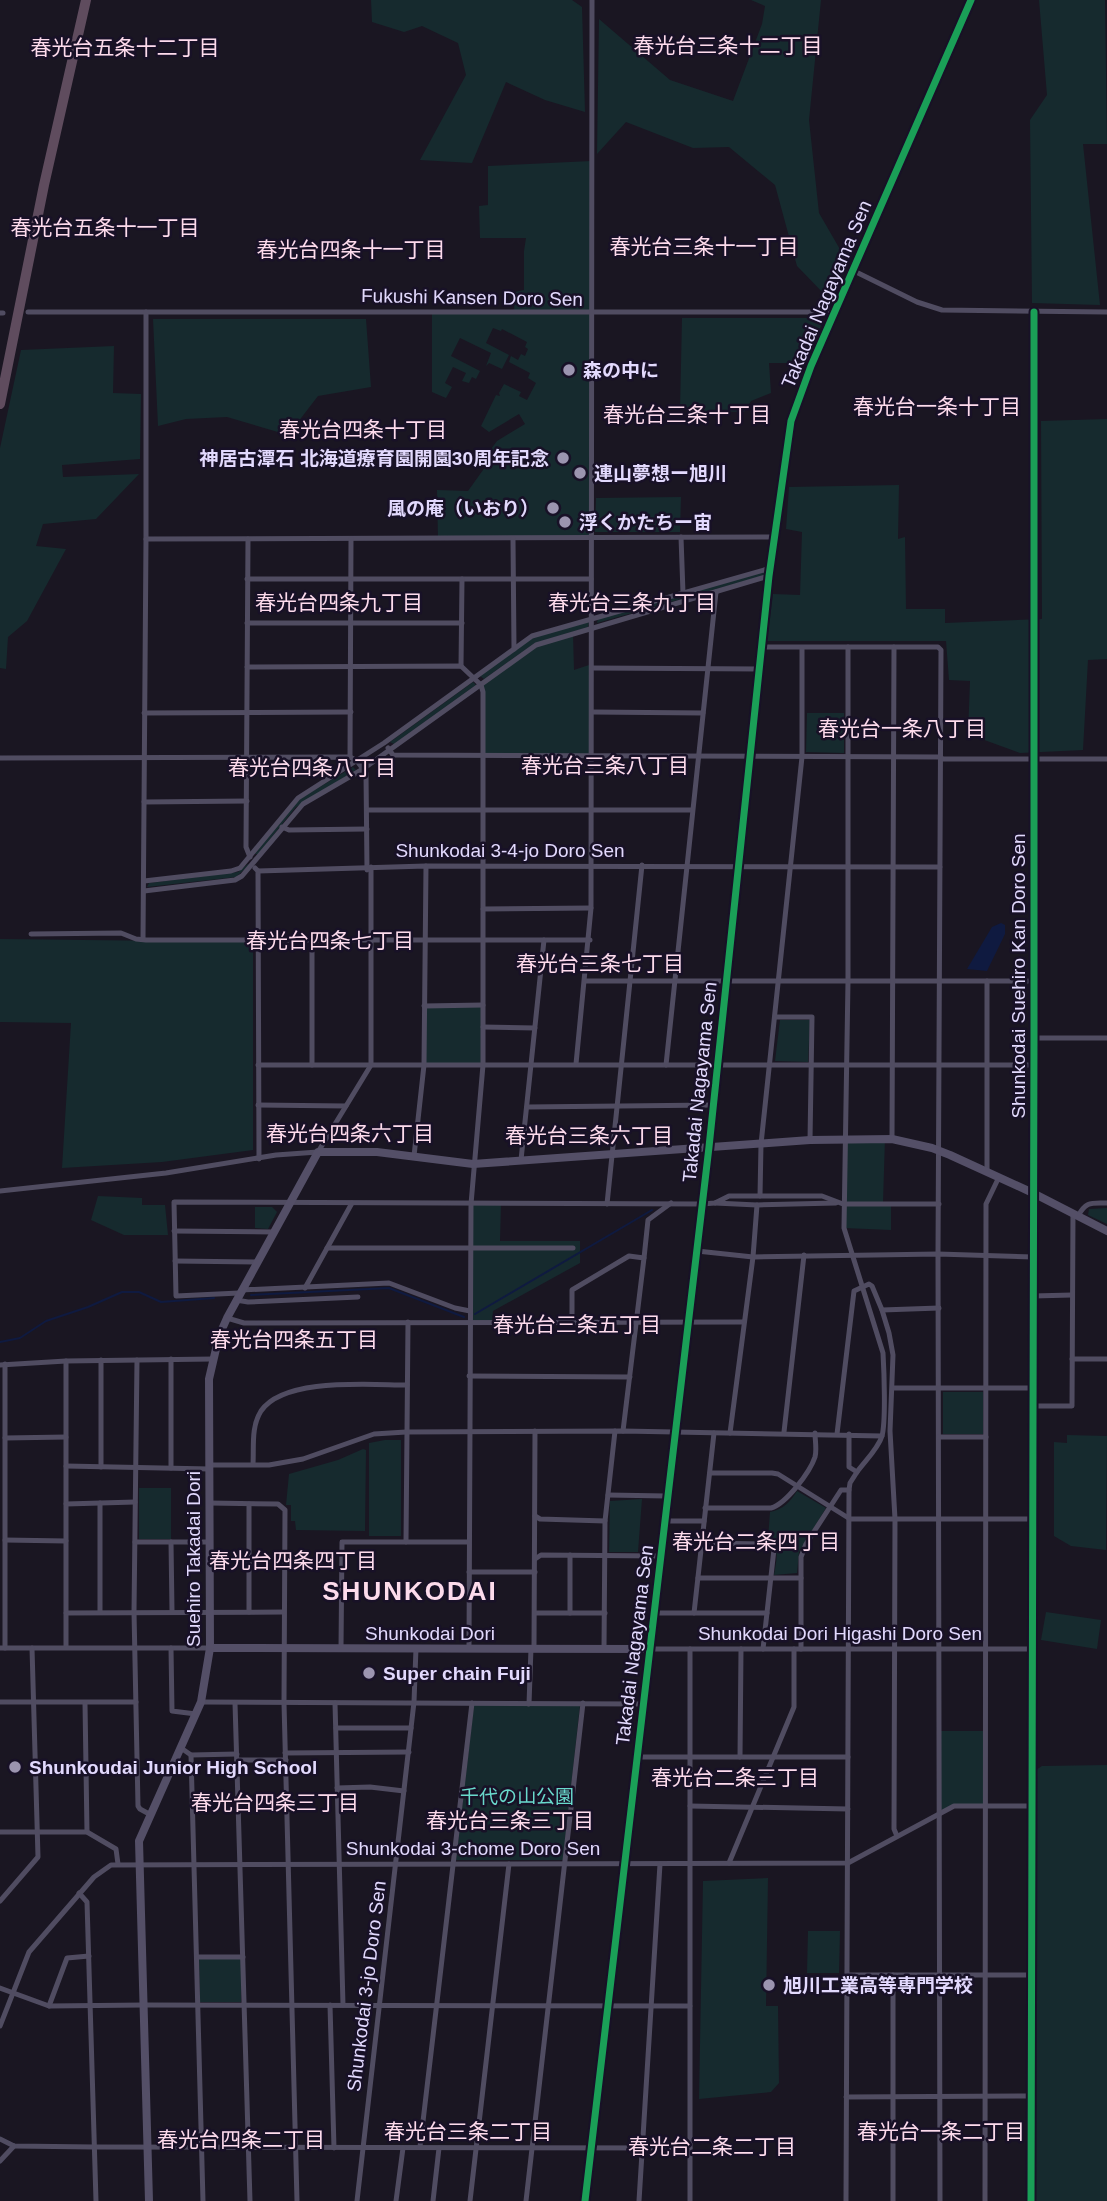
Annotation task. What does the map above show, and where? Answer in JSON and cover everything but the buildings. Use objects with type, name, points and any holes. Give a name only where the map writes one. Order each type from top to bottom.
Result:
[{"type":"highway","points":[[0,404],[46,172],[86,0]]},
{"type":"street","points":[[592,0],[590,312],[834,312]]},
{"type":"street","name":"Takadai Nagayama Sen","points":[[585,2201],[709,1147],[770,572],[786,448],[791,421],[834,312],[971,0]]},
{"type":"street","points":[[852,270],[917,302],[942,310],[1107,312]]},
{"type":"street","name":"Fukushi Kansen Doro Sen","points":[[28,312],[590,312],[591,908],[576,1065]]},
{"type":"street","points":[[143,939],[146,312]]},
{"type":"street","name":"Shunkodai Suehiro Kan Doro Sen","points":[[1031,2201],[1034,312]]},
{"type":"street","points":[[681,537],[682,593]]},
{"type":"street","points":[[146,539],[775,537]]},
{"type":"street","points":[[248,539],[246,847],[258,871],[259,1158]]},
{"type":"street","points":[[350,757],[351,539]]},
{"type":"street","points":[[513,539],[514,649]]},
{"type":"street","points":[[144,891],[235,880],[243,876],[303,804],[363,769],[536,645],[716,592],[770,572]]},
{"type":"street","points":[[144,881],[240,868],[291,803],[384,743],[532,636],[682,593],[770,572]]},
{"type":"street","points":[[247,579],[591,579]]},
{"type":"street","points":[[461,666],[462,579]]},
{"type":"street","points":[[666,1065],[716,592]]},
{"type":"street","points":[[247,623],[462,623]]},
{"type":"street","points":[[762,647],[938,647],[941,650],[938,1254],[940,2201]]},
{"type":"street","points":[[846,2201],[849,1490],[850,1483],[882,1436],[883,1353],[844,1228],[848,981],[848,647]]},
{"type":"street","points":[[892,1139],[894,647]]},
{"type":"street","points":[[760,1196],[761,1144],[802,757],[802,648]]},
{"type":"street","points":[[247,667],[461,666],[481,685],[484,811],[483,1065],[472,1164],[471,1204],[469,1648]]},
{"type":"street","points":[[592,668],[760,669]]},
{"type":"street","points":[[144,713],[351,712]]},
{"type":"street","points":[[592,712],[703,713]]},
{"type":"street","points":[[384,743],[393,755],[1107,760]]},
{"type":"street","points":[[0,758],[350,757],[357,761],[366,773],[369,868],[258,871]]},
{"type":"street","points":[[144,802],[247,801]]},
{"type":"street","points":[[367,810],[692,810]]},
{"type":"street","points":[[282,827],[289,830],[367,829]]},
{"type":"street","points":[[607,1204],[642,865]]},
{"type":"street","name":"Shunkodai 3-4-jo Doro Sen","points":[[318,1152],[370,1065],[369,868],[642,865],[686,868],[940,867]]},
{"type":"street","points":[[414,1156],[424,1065],[426,866]]},
{"type":"street","points":[[483,909],[591,908]]},
{"type":"street","points":[[31,934],[121,933],[143,939],[590,940]]},
{"type":"street","points":[[312,939],[312,1065]]},
{"type":"street","points":[[521,1160],[544,940]]},
{"type":"street","points":[[585,981],[1033,981]]},
{"type":"street","points":[[987,1171],[988,981]]},
{"type":"street","points":[[424,1006],[483,1005]]},
{"type":"street","points":[[775,1017],[812,1017],[810,1140]]},
{"type":"street","points":[[483,1027],[536,1028]]},
{"type":"street","points":[[1034,1038],[1107,1038]]},
{"type":"street","points":[[258,1065],[1034,1065]]},
{"type":"street","points":[[258,1105],[346,1106]]},
{"type":"street","points":[[527,1107],[713,1105]]},
{"type":"street","points":[[0,1191],[166,1173],[259,1158],[318,1152],[377,1152],[472,1164],[810,1140],[892,1139],[939,1150],[1107,1231]]},
{"type":"street","name":"Suehiro Takadai Dori","points":[[149,2201],[139,1841],[201,1702],[210,1648],[209,1379],[227,1318],[318,1152]]},
{"type":"street","points":[[985,2201],[986,1205],[999,1177]]},
{"type":"street","points":[[715,1203],[729,1196],[821,1196],[836,1203]]},
{"type":"street","points":[[470,1311],[389,1283],[176,1296],[174,1202],[939,1204]]},
{"type":"street","points":[[305,1288],[352,1203]]},
{"type":"street","points":[[623,1431],[648,1220],[671,1203]]},
{"type":"street","points":[[1033,1406],[1072,1406],[1075,1215],[1088,1203],[1107,1203]]},
{"type":"street","points":[[730,1433],[753,1258],[757,1205]]},
{"type":"street","points":[[174,1231],[274,1232]]},
{"type":"street","points":[[327,1248],[572,1248]]},
{"type":"street","points":[[697,1251],[753,1258],[938,1254],[1032,1256]]},
{"type":"street","points":[[783,1433],[804,1255]]},
{"type":"street","points":[[572,1321],[572,1290],[629,1256],[644,1258]]},
{"type":"street","points":[[175,1261],[258,1262]]},
{"type":"street","points":[[837,1434],[854,1291],[869,1284],[873,1286],[882,1310],[892,1355],[890,1431],[895,1519],[894,1829],[897,1836]]},
{"type":"street","points":[[239,1294],[248,1302],[358,1297]]},
{"type":"street","points":[[1033,1296],[1072,1295]]},
{"type":"street","points":[[882,1310],[939,1308]]},
{"type":"street","points":[[227,1318],[244,1323],[744,1322]]},
{"type":"street","points":[[406,1542],[408,1322]]},
{"type":"street","points":[[171,1359],[171,1468]]},
{"type":"street","points":[[210,1648],[2,1648],[5,1438],[2,1364],[213,1359]]},
{"type":"street","points":[[1072,1359],[1107,1359]]},
{"type":"street","points":[[101,1360],[101,1467]]},
{"type":"street","points":[[137,1360],[134,1612],[138,1805],[151,1815]]},
{"type":"street","points":[[66,1361],[66,1647]]},
{"type":"street","points":[[469,1376],[630,1377]]},
{"type":"street","points":[[253,1464],[254,1429],[257,1419],[267,1404],[276,1397],[295,1390],[338,1385],[407,1385]]},
{"type":"street","points":[[893,1388],[1033,1388]]},
{"type":"street","points":[[530,1704],[535,1613],[535,1431]]},
{"type":"street","points":[[604,1649],[605,1521],[615,1431]]},
{"type":"street","points":[[66,1466],[171,1468],[269,1465],[303,1459],[374,1434],[407,1432],[623,1431],[882,1436]]},
{"type":"street","points":[[694,1613],[714,1433]]},
{"type":"street","points":[[705,1508],[771,1508],[787,1500],[815,1456],[815,1433]]},
{"type":"street","points":[[849,1434],[849,1467],[857,1472]]},
{"type":"street","points":[[5,1438],[66,1437]]},
{"type":"street","points":[[939,1437],[986,1437]]},
{"type":"street","points":[[710,1473],[772,1472],[850,1519],[1032,1520]]},
{"type":"street","points":[[801,1649],[801,1558],[806,1544],[841,1490],[849,1490]]},
{"type":"street","points":[[608,1495],[666,1496]]},
{"type":"street","points":[[66,1504],[135,1502]]},
{"type":"street","points":[[100,1503],[100,1612]]},
{"type":"street","points":[[209,1503],[278,1504],[285,1510],[284,1703],[297,2201]]},
{"type":"street","points":[[248,1612],[249,1504]]},
{"type":"street","points":[[535,1517],[605,1521]]},
{"type":"street","points":[[664,1521],[704,1521]]},
{"type":"street","points":[[5,1541],[66,1541]]},
{"type":"street","points":[[135,1542],[210,1542]]},
{"type":"street","points":[[171,1542],[172,1611]]},
{"type":"street","points":[[341,1648],[342,1542],[468,1542]]},
{"type":"street","points":[[702,1543],[770,1544],[774,1549],[763,1648]]},
{"type":"street","points":[[534,1559],[541,1555],[660,1556]]},
{"type":"street","points":[[570,1555],[570,1613]]},
{"type":"street","points":[[469,1572],[535,1572]]},
{"type":"street","points":[[698,1578],[801,1578]]},
{"type":"street","points":[[66,1613],[284,1612]]},
{"type":"street","points":[[535,1613],[605,1613]]},
{"type":"street","points":[[653,1613],[767,1613]]},
{"type":"street","points":[[0,1901],[2,1893],[38,1857],[32,1648]]},
{"type":"street","points":[[171,1648],[172,1711],[196,1714]]},
{"type":"street","name":"Shunkodai Dori","points":[[210,1648],[649,1649]]},
{"type":"street","name":"Shunkodai 3-jo Doro Sen","points":[[357,2201],[409,1752],[416,1648]]},
{"type":"street","points":[[690,1648],[690,2201]]},
{"type":"street","points":[[740,1756],[741,1648]]},
{"type":"street","name":"Shunkodai Dori Higashi Doro Sen","points":[[649,1649],[1032,1648]]},
{"type":"street","points":[[729,1863],[794,1707],[794,1649]]},
{"type":"street","points":[[0,1702],[136,1702]]},
{"type":"street","points":[[201,1702],[643,1704]]},
{"type":"street","points":[[85,1703],[88,1832]]},
{"type":"street","points":[[235,1703],[250,2201]]},
{"type":"street","points":[[335,1703],[343,2005]]},
{"type":"street","points":[[420,2147],[472,1703]]},
{"type":"street","points":[[526,2201],[583,1703]]},
{"type":"street","points":[[336,1728],[411,1728]]},
{"type":"street","points":[[181,1748],[191,1755],[237,1757],[409,1752]]},
{"type":"street","points":[[191,1755],[203,2201]]},
{"type":"street","points":[[637,1757],[848,1757]]},
{"type":"street","points":[[337,1788],[370,1787],[404,1791]]},
{"type":"street","points":[[690,1806],[848,1809]]},
{"type":"street","points":[[848,1863],[954,1806],[1031,1806]]},
{"type":"street","points":[[0,1832],[88,1832],[116,1849],[117,1864],[94,1877],[29,1952],[0,2026]]},
{"type":"street","name":"Shunkodai 3-chome Doro Sen","points":[[117,1864],[848,1863]]},
{"type":"street","points":[[470,2201],[509,1864]]},
{"type":"street","points":[[639,2201],[660,1864]]},
{"type":"street","points":[[79,1893],[87,1902],[96,2201]]},
{"type":"street","points":[[49,2006],[67,1958],[89,1956]]},
{"type":"street","points":[[197,1956],[243,1956]]},
{"type":"street","points":[[847,1975],[1032,1975]]},
{"type":"street","points":[[893,1975],[893,2201]]},
{"type":"street","points":[[0,1988],[49,2006],[690,2006]]},
{"type":"street","points":[[330,2005],[334,2148]]},
{"type":"street","points":[[846,2096],[1031,2096]]},
{"type":"street","points":[[0,2139],[14,2146],[148,2148],[690,2148]]},
{"type":"street","points":[[0,2161],[14,2146]]},
{"type":"street","points":[[397,2201],[403,2148]]},
{"type":"street","points":[[433,2201],[439,2148]]},
{"type":"green space","points":[[371,0],[572,0],[582,7],[585,112],[545,100],[506,82],[472,163],[420,160],[466,75],[458,43],[422,26],[404,32],[372,22]]},
{"type":"green space","points":[[751,0],[821,0],[809,120],[819,213],[845,258],[828,298],[797,266],[775,185],[729,147],[693,148],[626,122],[597,154],[599,19],[670,80],[733,101],[762,24],[765,6]]},
{"type":"green space","points":[[1039,0],[1105,0],[1107,144],[1083,144],[1100,305],[1032,303],[1030,120],[1047,95]]},
{"type":"green space","points":[[591,161],[592,539],[438,539],[437,490],[468,491],[488,463],[485,457],[497,441],[525,424],[519,414],[489,432],[481,426],[496,395],[500,396],[504,384],[521,392],[519,396],[527,400],[536,383],[528,378],[530,373],[509,362],[511,356],[518,360],[521,354],[525,356],[527,342],[502,329],[493,328],[486,343],[509,355],[502,369],[489,363],[486,366],[491,353],[460,338],[451,356],[480,371],[476,379],[472,377],[469,383],[462,381],[466,373],[453,367],[445,383],[452,387],[446,398],[432,392],[432,311],[514,311],[515,292],[524,290],[526,238],[480,238],[479,206],[488,205],[488,166]]},
{"type":"green space","points":[[682,318],[821,318],[823,321],[805,363],[769,363],[771,393],[751,401],[744,412],[680,410]]},
{"type":"green space","points":[[153,319],[366,319],[371,387],[318,396],[288,435],[227,417],[186,419],[158,426]]},
{"type":"green space","points":[[114,346],[113,393],[141,394],[140,459],[62,465],[63,477],[139,474],[96,519],[43,524],[36,546],[66,549],[27,621],[8,637],[6,669],[0,668],[0,448],[21,350]]},
{"type":"green space","points":[[1107,419],[1107,659],[1088,660],[1083,750],[1020,753],[968,734],[970,681],[949,680],[946,641],[767,641],[773,594],[800,595],[802,532],[786,529],[789,487],[899,485],[898,539],[905,537],[906,609],[945,609],[945,623],[1042,619],[1041,421]]},
{"type":"green space","points":[[681,497],[680,532],[595,532],[596,498]]},
{"type":"green space","points":[[765,569],[766,575],[597,623],[598,618]]},
{"type":"green space","points":[[589,622],[588,627],[535,643],[484,679],[480,676],[533,637]]},
{"type":"green space","points":[[573,634],[574,670],[592,664],[591,757],[483,757],[481,685],[536,645]]},
{"type":"green space","points":[[473,682],[476,685],[394,744],[390,742]]},
{"type":"green space","points":[[807,713],[844,713],[844,753],[806,752]]},
{"type":"green space","points":[[353,767],[356,770],[296,807],[258,854],[255,854],[293,803]]},
{"type":"green space","points":[[248,864],[236,877],[147,887],[149,883],[238,872]]},
{"type":"green space","points":[[0,939],[253,942],[253,1150],[162,1162],[62,1168],[71,1023],[0,1022]]},
{"type":"green space","points":[[483,1005],[483,1065],[424,1065],[424,1006]]},
{"type":"green space","points":[[780,1020],[810,1020],[808,1062],[775,1061]]},
{"type":"green space","points":[[846,1138],[885,1138],[883,1203],[891,1204],[891,1230],[844,1228]]},
{"type":"green space","points":[[98,1196],[142,1198],[142,1205],[165,1205],[168,1235],[124,1235],[91,1220]]},
{"type":"green space","points":[[471,1204],[501,1204],[500,1241],[580,1241],[580,1263],[493,1311],[492,1321],[470,1323]]},
{"type":"green space","points":[[255,1207],[272,1207],[277,1212],[268,1229],[255,1228]]},
{"type":"green space","points":[[1107,1208],[1107,1224],[1088,1215],[1089,1209]]},
{"type":"green space","points":[[943,1392],[983,1392],[983,1434],[943,1434]]},
{"type":"green space","points":[[1067,1435],[1107,1436],[1106,1550],[1071,1546],[1054,1536],[1054,1442],[1067,1443]]},
{"type":"green space","points":[[401,1440],[401,1536],[369,1536],[369,1443]]},
{"type":"green space","points":[[366,1450],[365,1531],[296,1530],[295,1521],[291,1521],[291,1505],[286,1505],[289,1474],[338,1460]]},
{"type":"green space","points":[[139,1488],[171,1488],[171,1539],[139,1539]]},
{"type":"green space","points":[[797,1491],[826,1508],[799,1552],[797,1573],[774,1575],[777,1555],[775,1546],[768,1539],[770,1512],[786,1504]]},
{"type":"green space","points":[[642,1499],[638,1552],[609,1552],[610,1501]]},
{"type":"green space","points":[[1046,1612],[1101,1620],[1097,1649],[1041,1640]]},
{"type":"green space","name":"千代の山公園","points":[[474,1705],[580,1705],[563,1860],[456,1860]]},
{"type":"green space","points":[[939,1731],[985,1731],[985,1806],[954,1806],[939,1813]]},
{"type":"green space","points":[[1107,1765],[1107,2201],[1027,2201],[1028,1975],[1033,1772],[1042,1766]]},
{"type":"green space","points":[[768,1878],[766,2006],[778,2006],[779,2083],[771,2092],[699,2099],[703,1881]]},
{"type":"green space","points":[[808,1931],[840,1931],[839,1973],[807,1973]]},
{"type":"green space","points":[[241,1958],[241,2002],[200,2002],[199,1959]]},
{"type":"water","points":[[1001,923],[1005,925],[1005,934],[987,971],[967,969],[992,927]]},
{"type":"waterway","points":[[475,1314],[652,1210]]},
{"type":"waterway","points":[[251,1295],[389,1288],[464,1317]]},
{"type":"waterway","points":[[0,1342],[20,1338],[46,1321],[122,1292],[139,1292],[161,1302],[214,1298]]},
{"type":"cycle path","points":[[585,2201],[709,1147],[769,576],[791,421],[811,366],[971,0]]},
{"type":"cycle path","points":[[1031,2201],[1034,312]]},
{"type":"place","name":"森の中に","points":[[569,370]]},
{"type":"place","name":"神居古潭石 北海道療育園開園30周年記念","points":[[563,458]]},
{"type":"place","name":"連山夢想ー旭川","points":[[580,473]]},
{"type":"place","name":"風の庵（いおり）","points":[[553,508]]},
{"type":"place","name":"浮くかたちー宙","points":[[565,522]]},
{"type":"place","name":"Super chain Fuji","points":[[369,1673]]},
{"type":"place","name":"Shunkoudai Junior High School","points":[[15,1767]]},
{"type":"place","name":"旭川工業高等専門学校","points":[[769,1985]]},
{"type":"district","name":"春光台三条十二丁目","points":[[728,46]]},
{"type":"district","name":"春光台五条十二丁目","points":[[125,48]]},
{"type":"district","name":"春光台五条十一丁目","points":[[105,228]]},
{"type":"district","name":"春光台三条十一丁目","points":[[704,247]]},
{"type":"district","name":"春光台四条十一丁目","points":[[351,250]]},
{"type":"district","name":"春光台一条十丁目","points":[[937,407]]},
{"type":"district","name":"春光台三条十丁目","points":[[687,415]]},
{"type":"district","name":"春光台四条十丁目","points":[[363,430]]},
{"type":"district","name":"春光台四条九丁目","points":[[339,603]]},
{"type":"district","name":"春光台三条九丁目","points":[[632,603]]},
{"type":"district","name":"春光台一条八丁目","points":[[902,729]]},
{"type":"district","name":"春光台三条八丁目","points":[[605,766]]},
{"type":"district","name":"春光台四条八丁目","points":[[312,768]]},
{"type":"district","name":"春光台四条七丁目","points":[[330,941]]},
{"type":"district","name":"春光台三条七丁目","points":[[600,964]]},
{"type":"district","name":"春光台四条六丁目","points":[[350,1134]]},
{"type":"district","name":"春光台三条六丁目","points":[[589,1136]]},
{"type":"district","name":"春光台三条五丁目","points":[[577,1325]]},
{"type":"district","name":"春光台四条五丁目","points":[[294,1340]]},
{"type":"district","name":"春光台二条四丁目","points":[[756,1542]]},
{"type":"district","name":"春光台四条四丁目","points":[[293,1561]]},
{"type":"district","name":"SHUNKODAI","points":[[410,1591]]},
{"type":"district","name":"春光台二条三丁目","points":[[735,1778]]},
{"type":"district","name":"春光台四条三丁目","points":[[275,1803]]},
{"type":"district","name":"春光台三条三丁目","points":[[510,1821]]},
{"type":"district","name":"春光台三条二丁目","points":[[468,2132]]},
{"type":"district","name":"春光台一条二丁目","points":[[941,2132]]},
{"type":"district","name":"春光台四条二丁目","points":[[241,2140]]},
{"type":"district","name":"春光台二条二丁目","points":[[712,2147]]}]
